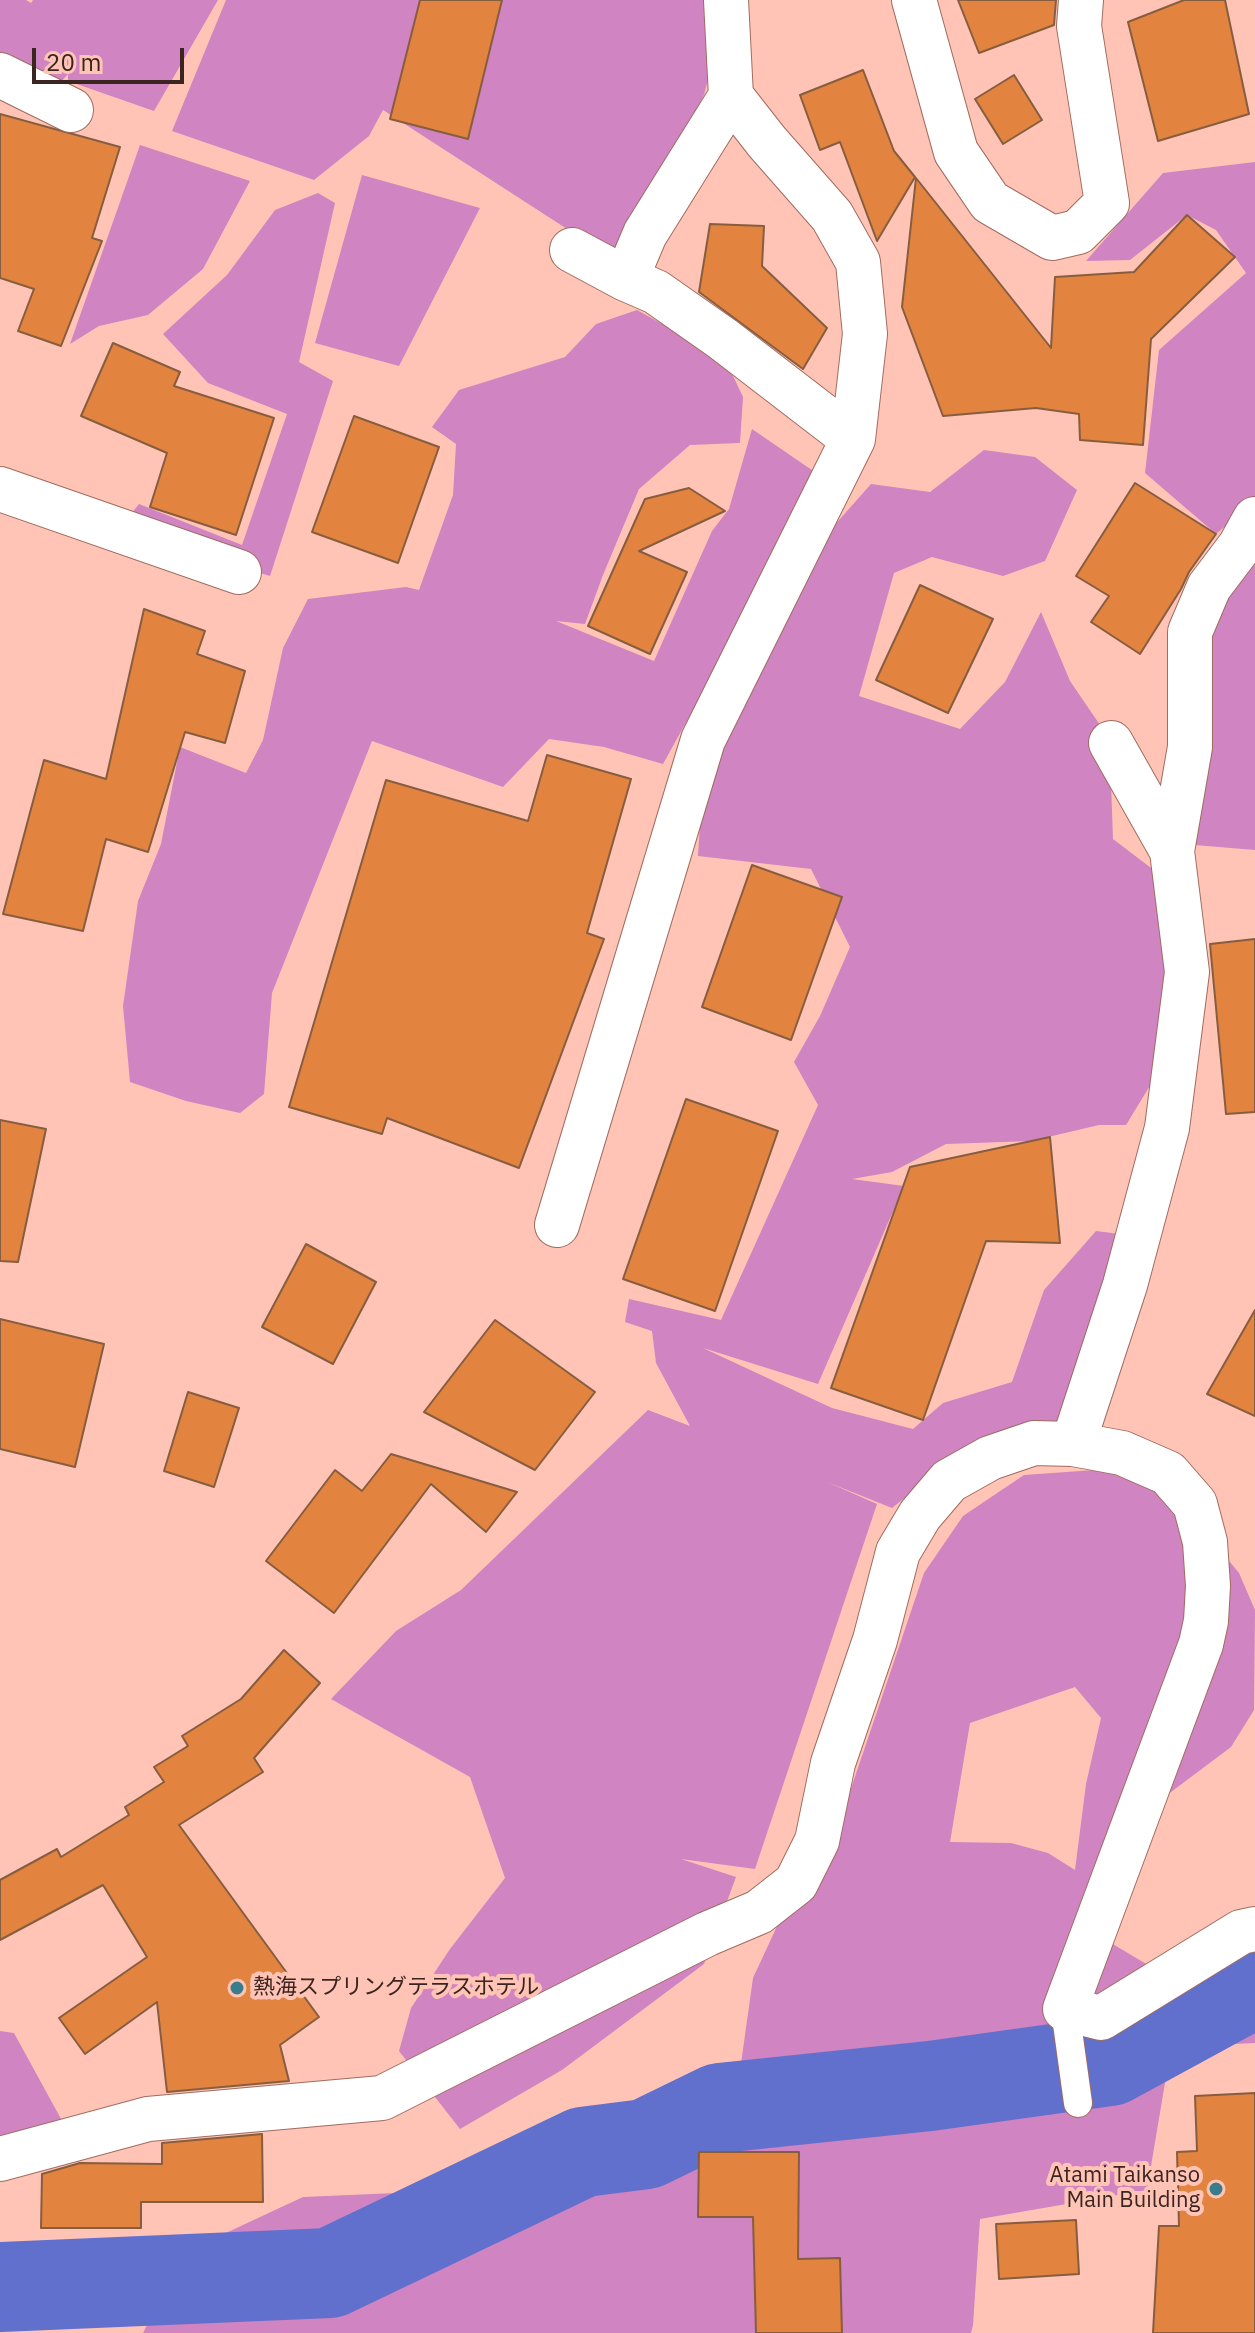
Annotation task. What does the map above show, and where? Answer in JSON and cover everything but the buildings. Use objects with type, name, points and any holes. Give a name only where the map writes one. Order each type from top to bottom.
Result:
[{"type":"street","points":[[626,279],[645,234],[731,96],[726,0]]},
{"type":"street","points":[[914,0],[956,152],[990,202],[1052,238],[1078,232],[1107,203],[1079,26],[1081,0]]},
{"type":"street","points":[[0,75],[71,110]]},
{"type":"street","points":[[557,1225],[703,740],[853,439],[865,334],[858,262],[832,216],[731,96]]},
{"type":"street","points":[[572,250],[656,292],[723,339],[853,439]]},
{"type":"street","points":[[0,489],[239,572]]},
{"type":"street","points":[[1073,1444],[1125,1285],[1167,1128],[1187,972],[1172,851],[1190,747],[1190,632],[1209,587],[1240,546],[1255,519]]},
{"type":"street","points":[[1111,743],[1172,851]]},
{"type":"street","points":[[0,2159],[148,2119],[382,2098],[693,1941],[759,1912],[796,1883],[817,1841],[833,1763],[875,1640],[898,1552],[920,1515],[949,1481],[990,1458],[1034,1443],[1073,1444],[1122,1453],[1168,1473],[1195,1504],[1205,1542],[1208,1586],[1201,1644],[1065,2009],[1101,2018],[1241,1932],[1255,1929]]},
{"type":"lane","points":[[1065,2009],[1078,2103]]},
{"type":"shaded area","points":[[0,0],[26,0],[31,3],[33,0],[218,0],[154,111],[68,81],[68,74],[59,84],[0,57]]},
{"type":"shaded area","points":[[226,0],[714,0],[714,56],[704,95],[672,155],[629,269],[383,110],[369,136],[314,180],[172,131]]},
{"type":"shaded area","points":[[140,145],[250,181],[203,269],[148,315],[99,326],[70,344]]},
{"type":"shaded area","points":[[1255,162],[1255,501],[1216,534],[1145,473],[1159,350],[1246,273],[1216,230],[1187,215],[1130,260],[1086,261],[1163,173]]},
{"type":"shaded area","points":[[362,175],[480,208],[399,366],[315,343]]},
{"type":"shaded area","points":[[318,193],[335,203],[299,362],[333,381],[270,576],[118,530],[139,504],[242,545],[287,414],[208,383],[163,334],[227,275],[275,210]]},
{"type":"shaded area","points":[[637,310],[725,359],[743,397],[740,443],[690,445],[639,489],[585,624],[556,621],[654,661],[712,531],[729,509],[752,429],[822,477],[663,764],[604,747],[549,739],[503,787],[372,741],[272,993],[264,1094],[240,1113],[186,1101],[130,1082],[123,1006],[138,901],[161,844],[180,747],[246,773],[263,740],[283,648],[308,599],[406,587],[419,590],[453,495],[456,444],[432,427],[459,390],[565,357],[596,324]]},
{"type":"shaded area","points":[[984,450],[1035,457],[1077,490],[1045,561],[1003,576],[932,557],[894,573],[859,696],[960,729],[1005,682],[1041,612],[1070,681],[1100,725],[1111,782],[1113,839],[1159,874],[1172,959],[1151,1084],[1126,1125],[1099,1125],[1031,1141],[946,1144],[892,1172],[852,1179],[904,1186],[818,1384],[703,1348],[832,1408],[913,1429],[943,1403],[1012,1382],[1044,1290],[1096,1231],[1120,1234],[1055,1430],[912,1492],[892,1508],[827,1482],[877,1504],[755,1869],[681,1859],[736,1877],[704,1964],[562,2070],[460,2129],[399,2051],[411,2008],[450,1949],[505,1878],[470,1777],[331,1699],[396,1631],[461,1590],[648,1410],[690,1426],[656,1363],[652,1331],[625,1322],[629,1299],[721,1320],[818,1105],[794,1062],[820,1016],[850,947],[811,869],[698,856],[701,807],[730,715],[832,528],[871,484],[930,492]]},
{"type":"shaded area","points":[[1255,518],[1255,850],[1183,844],[1190,632]]},
{"type":"shaded area","points":[[1122,1453],[1201,1527],[1239,1573],[1255,1610],[1254,1710],[1231,1747],[1135,1819],[1111,1943],[1153,1968],[1255,1937],[1255,2043],[1171,2047],[1147,2190],[980,2219],[971,2333],[143,2333],[185,2252],[303,2197],[420,2192],[483,2157],[576,2152],[646,2155],[648,2158],[646,2144],[881,2096],[969,2060],[921,2073],[736,2099],[753,1978],[779,1922],[822,1874],[924,1573],[963,1516],[1024,1475],[1109,1469]],"holes":[[[1075,1687],[1101,1718],[1086,1784],[1075,1870],[1048,1853],[1011,1843],[950,1842],[970,1723]]]},
{"type":"shaded area","points":[[0,2031],[14,2033],[66,2128],[0,2143]]},
{"type":"waterway","points":[[0,2287],[330,2273],[583,2152],[646,2144],[720,2108],[930,2086],[1110,2061],[1255,1982]]},
{"type":"place","name":"熱海スプリングテラスホテル","points":[[237,1988]]},
{"type":"place","name":"Atami Taikanso Main Building","points":[[1216,2189]]}]
